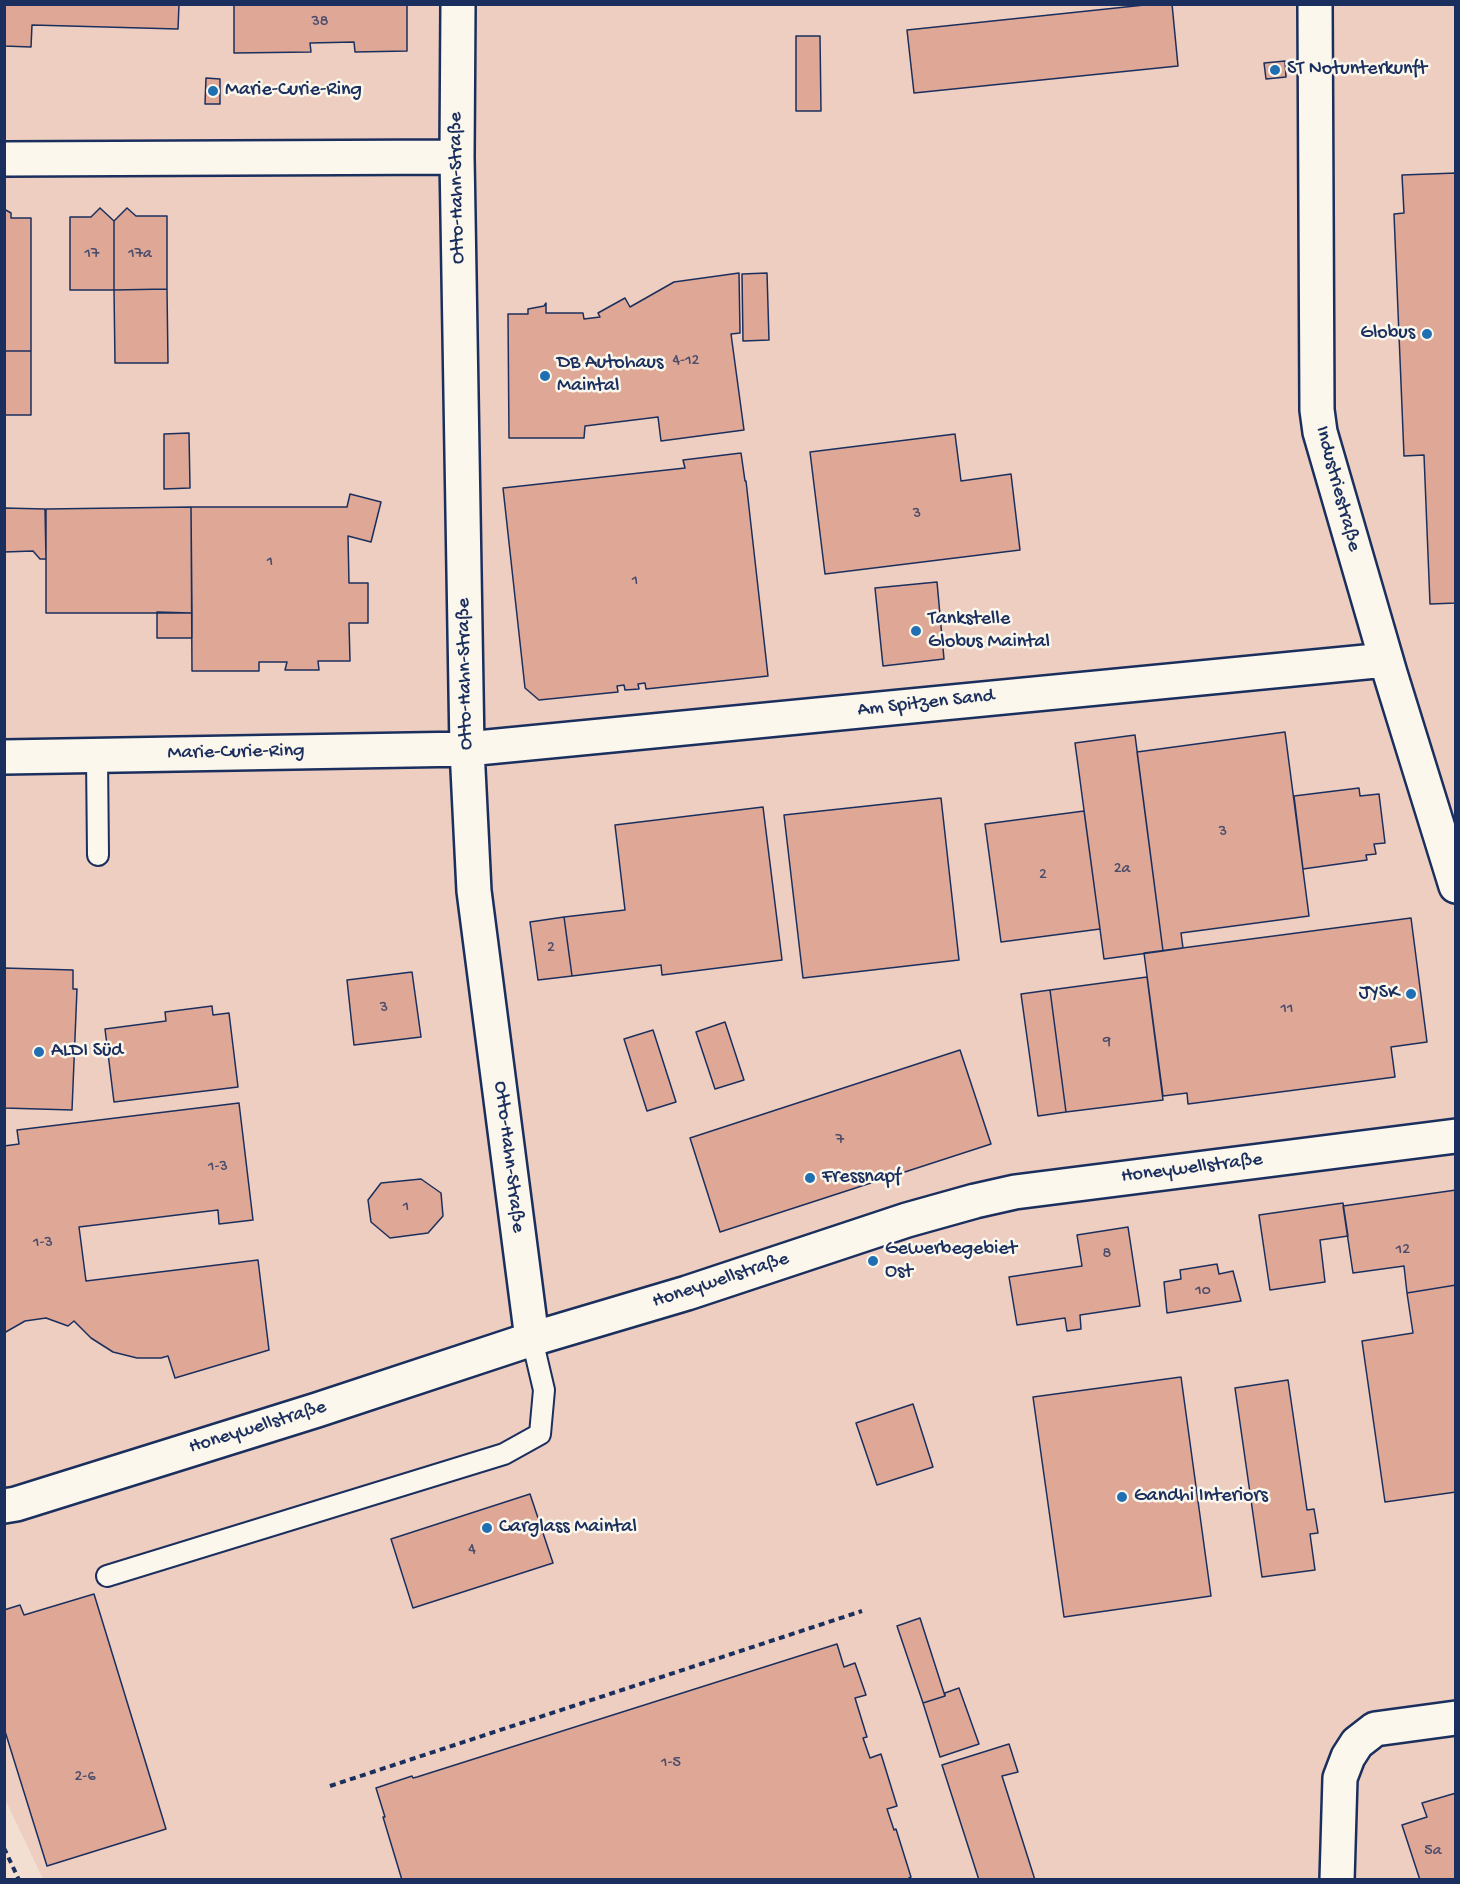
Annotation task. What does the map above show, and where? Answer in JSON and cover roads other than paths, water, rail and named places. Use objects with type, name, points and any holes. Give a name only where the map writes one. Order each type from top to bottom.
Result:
[{"type":"street","name":"Otto-Hahn-Straße","points":[[458,4],[457,157],[467,749],[474,891],[532,1339]]},
{"type":"street","name":"Industriestraße","points":[[1315,4],[1317,410],[1320,432],[1455,886]]},
{"type":"street","points":[[4,159],[457,157]]},
{"type":"street","name":"Am Spitzen Sand","points":[[467,749],[1386,660]]},
{"type":"street","name":"Marie-Curie-Ring","points":[[4,757],[467,749]]},
{"type":"street","name":"Honeywellstraße","points":[[8,1506],[317,1410],[532,1339],[697,1290],[907,1220],[1014,1192],[1455,1136]]},
{"type":"street","points":[[1337,1880],[1340,1778],[1348,1757],[1357,1743],[1375,1729],[1455,1718]]},
{"type":"lane","points":[[98,756],[98,855]]},
{"type":"lane","points":[[107,1576],[504,1454],[540,1434],[543,1390],[532,1339]]},
{"type":"place","name":"ST Notunterkunft","points":[[1275,70]]},
{"type":"place","name":"Marie-Curie-Ring","points":[[213,91]]},
{"type":"place","name":"Globus","points":[[1427,334]]},
{"type":"place","name":"DB Autohaus Maintal","points":[[545,376]]},
{"type":"place","name":"Tankstelle Globus Maintal","points":[[916,631]]},
{"type":"place","name":"JYSK","points":[[1411,994]]},
{"type":"place","name":"ALDI Süd","points":[[39,1052]]},
{"type":"place","name":"Fressnapf","points":[[810,1178]]},
{"type":"place","name":"Gewerbegebiet Ost","points":[[873,1261]]},
{"type":"place","name":"Gandhi Interiors","points":[[1122,1497]]},
{"type":"place","name":"Carglass Maintal","points":[[487,1528]]}]
